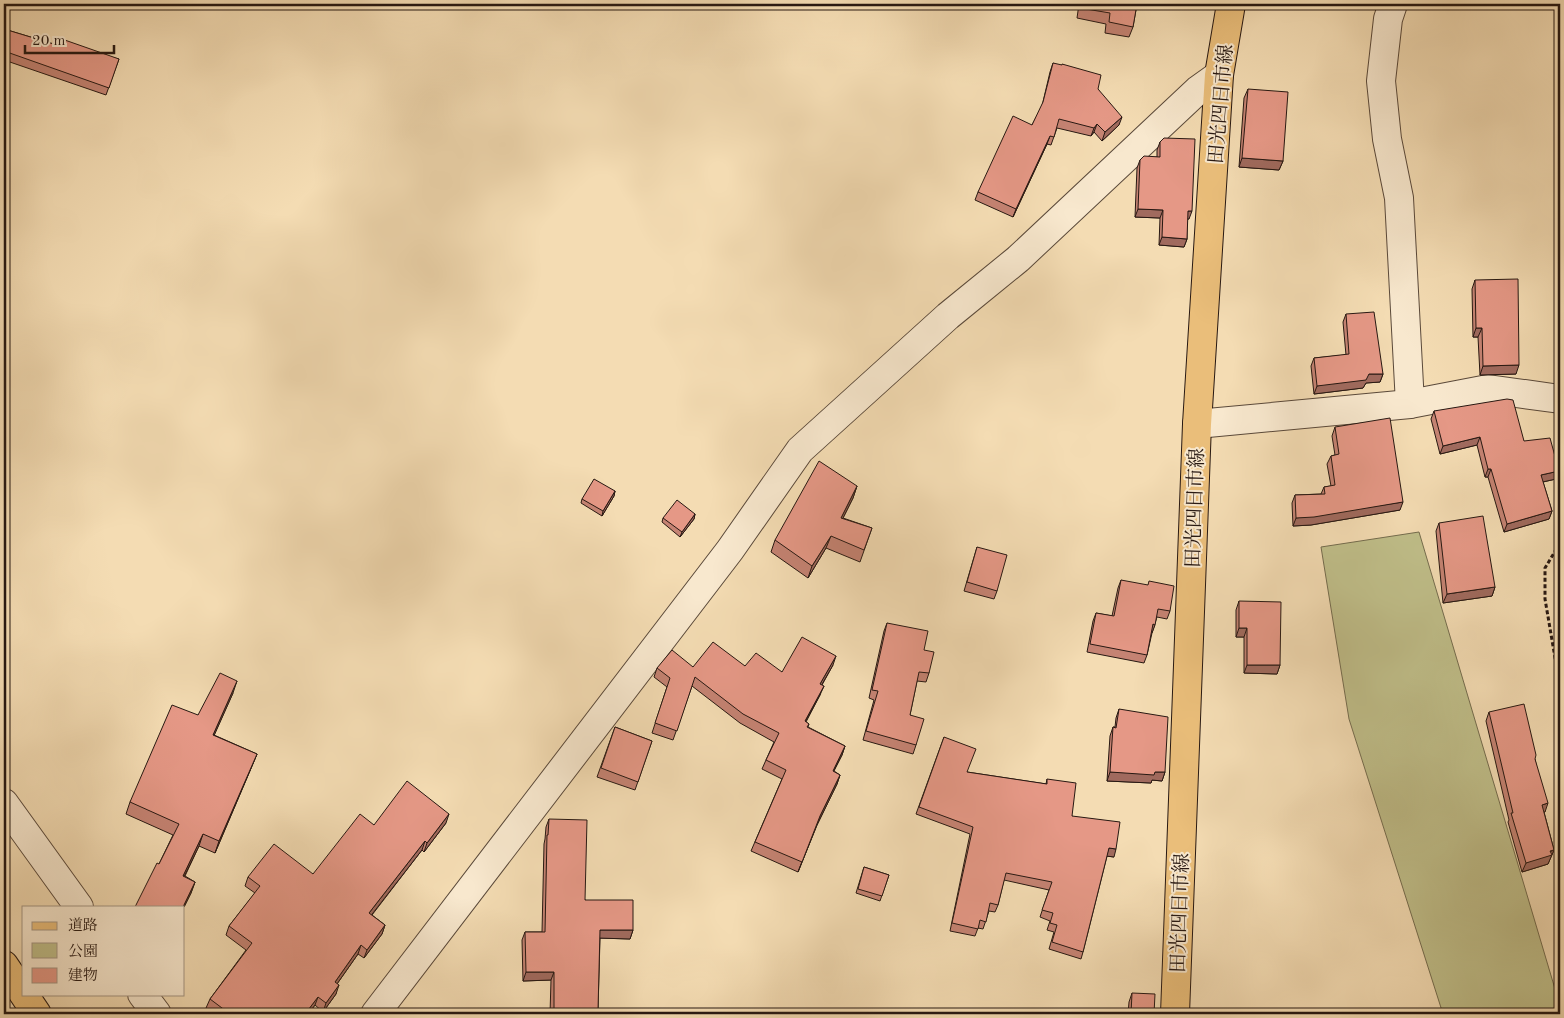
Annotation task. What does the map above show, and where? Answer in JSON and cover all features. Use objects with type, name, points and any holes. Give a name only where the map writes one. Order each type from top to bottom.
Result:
[{"type":"main road","name":"田光四日市線","points":[[1175,1014],[1197,424],[1220,75],[1231,4]]},
{"type":"main road","points":[[4,965],[22,992]]},
{"type":"main road","points":[[25,996],[37,1014]]},
{"type":"street","points":[[1393,4],[1388,20],[1381,81],[1387,139],[1399,198],[1410,404]]},
{"type":"street","points":[[375,1014],[730,550],[800,450],[948,316],[1018,259],[1198,90],[1220,75]]},
{"type":"street","points":[[1197,424],[1410,404],[1488,389],[1560,399]]},
{"type":"street","points":[[4,803],[78,906]]},
{"type":"street","points":[[144,996],[157,1014]]},
{"type":"path","points":[[1560,543],[1545,568],[1545,599],[1560,687]]},
{"type":"green space","points":[[1419,532],[1558,999],[1560,999],[1560,1014],[1443,1014],[1349,719],[1321,547]]},
{"type":"building","points":[[1081,4],[1137,4],[1133,27],[1109,22],[1110,13],[1080,8]]},
{"type":"building","points":[[4,29],[57,45],[59,38],[119,59],[109,88],[4,51]]},
{"type":"building","points":[[1053,63],[1101,75],[1098,89],[1122,117],[1105,132],[1097,124],[1094,128],[1059,119],[1054,137],[1050,136],[1016,209],[978,192],[1013,116],[1032,125],[1043,102]]},
{"type":"building","points":[[1248,89],[1288,92],[1283,161],[1242,158]]},
{"type":"building","points":[[1164,138],[1195,139],[1192,211],[1188,211],[1187,239],[1162,237],[1163,210],[1138,209],[1140,160],[1144,156],[1160,157],[1160,142]]},
{"type":"building","points":[[1518,279],[1519,365],[1483,366],[1482,328],[1476,328],[1475,280]]},
{"type":"building","points":[[1374,312],[1383,374],[1369,374],[1366,380],[1317,386],[1314,358],[1349,354],[1346,314]]},
{"type":"building","points":[[1507,399],[1513,400],[1524,441],[1550,438],[1559,471],[1541,475],[1552,511],[1507,524],[1491,469],[1488,469],[1480,437],[1443,446],[1434,411]]},
{"type":"building","points":[[1390,418],[1403,502],[1314,517],[1296,518],[1295,495],[1325,494],[1324,487],[1335,485],[1331,456],[1339,454],[1335,427]]},
{"type":"building","points":[[819,461],[857,486],[841,518],[872,528],[864,550],[831,536],[812,566],[775,540]]},
{"type":"building","points":[[594,479],[615,491],[603,511],[582,499]]},
{"type":"building","points":[[677,500],[695,514],[682,532],[663,518]]},
{"type":"building","points":[[1483,516],[1495,587],[1447,594],[1439,523]]},
{"type":"building","points":[[977,547],[1007,555],[997,591],[967,582]]},
{"type":"building","points":[[1121,580],[1148,585],[1149,581],[1174,586],[1170,611],[1158,609],[1147,655],[1090,644],[1096,613],[1114,616]]},
{"type":"building","points":[[1239,601],[1281,602],[1280,665],[1247,665],[1247,628],[1239,628]]},
{"type":"building","points":[[887,623],[928,631],[924,650],[934,652],[929,673],[919,672],[910,715],[924,719],[916,745],[866,731],[878,691],[872,690]]},
{"type":"building","points":[[802,637],[836,656],[820,684],[824,686],[805,721],[809,724],[807,727],[845,746],[833,771],[840,775],[820,816],[802,862],[755,842],[786,770],[766,760],[779,733],[743,714],[695,677],[677,731],[655,723],[670,678],[657,668],[672,650],[693,667],[713,642],[745,666],[756,653],[782,672]]},
{"type":"building","points":[[220,673],[237,681],[213,735],[257,754],[219,841],[203,834],[183,876],[195,882],[183,906],[136,906],[179,824],[130,802],[172,705],[198,715]]},
{"type":"building","points":[[1524,704],[1536,755],[1535,759],[1548,803],[1542,805],[1554,850],[1550,851],[1552,855],[1526,863],[1511,813],[1513,813],[1489,712]]},
{"type":"building","points":[[1119,709],[1168,717],[1165,772],[1155,772],[1154,775],[1110,772],[1113,727],[1116,728]]},
{"type":"building","points":[[615,727],[652,741],[638,782],[601,768]]},
{"type":"building","points":[[944,737],[976,749],[967,772],[1047,784],[1047,779],[1076,783],[1072,816],[1120,822],[1116,849],[1109,848],[1083,952],[1052,942],[1057,925],[1050,923],[1053,913],[1042,910],[1052,882],[1006,873],[998,905],[990,903],[986,922],[980,920],[978,929],[952,923],[973,827],[919,807]]},
{"type":"building","points":[[407,781],[449,814],[427,843],[425,841],[369,913],[385,925],[367,950],[361,945],[335,982],[339,985],[326,1003],[318,997],[305,1014],[230,1014],[210,999],[252,943],[229,926],[260,886],[248,877],[274,844],[313,874],[360,814],[374,825]]},
{"type":"building","points":[[549,819],[587,820],[585,900],[633,900],[633,930],[600,930],[598,1010],[554,1011],[554,972],[526,972],[525,932],[545,932]]},
{"type":"building","points":[[864,867],[889,875],[882,896],[858,889]]},
{"type":"building","points":[[1132,993],[1155,994],[1154,1014],[1131,1014]]}]
